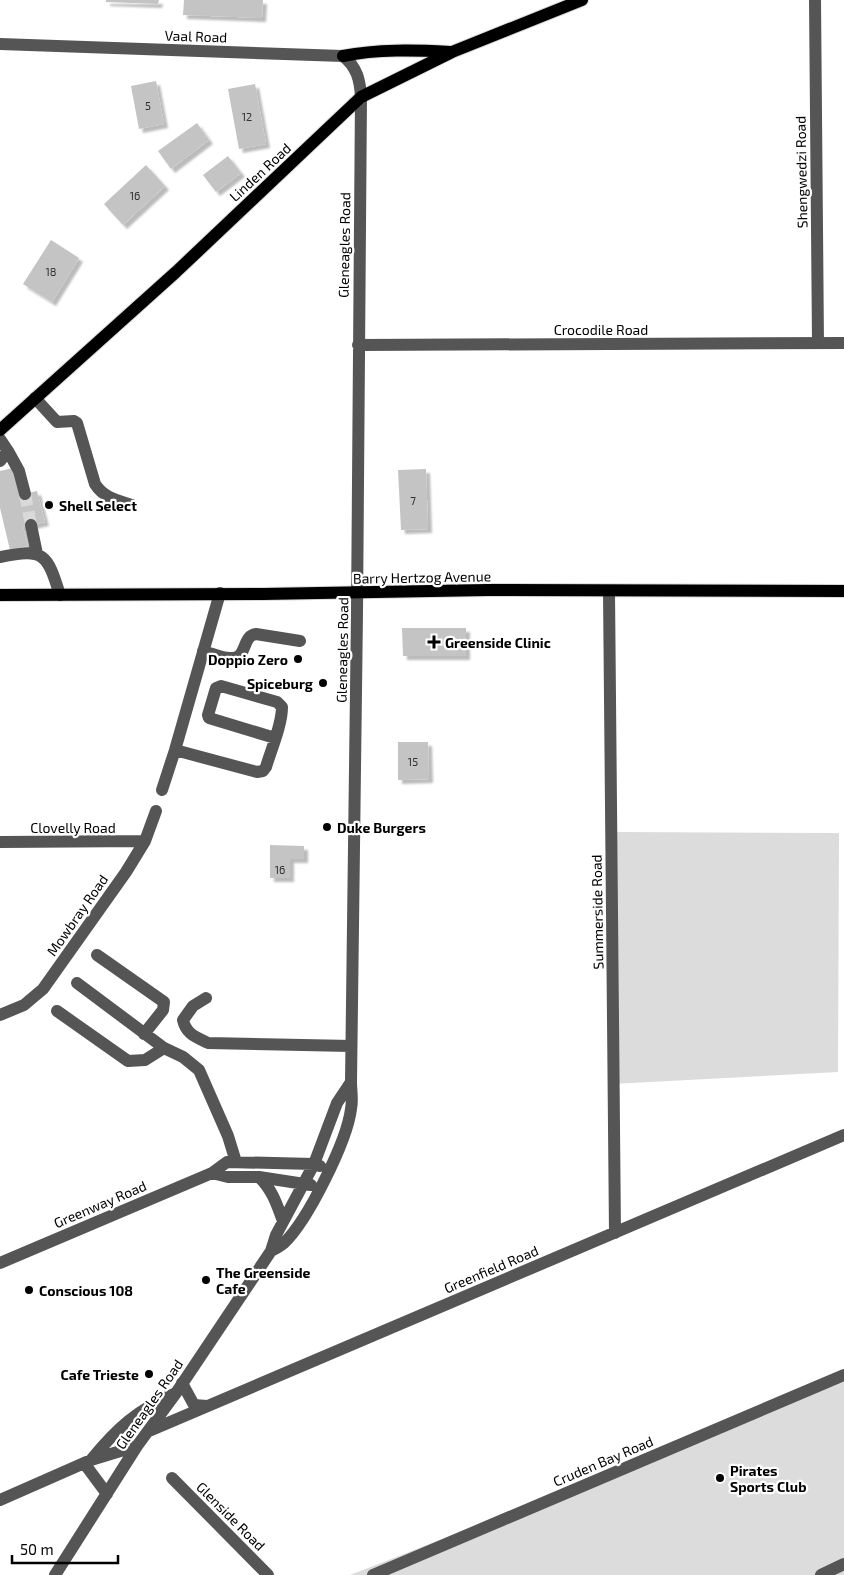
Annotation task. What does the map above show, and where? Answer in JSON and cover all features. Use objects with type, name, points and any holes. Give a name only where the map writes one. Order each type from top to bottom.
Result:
[{"type":"main road","name":"Linden Road","points":[[0,430],[176,272],[361,98],[452,52],[582,0]]},
{"type":"main road","points":[[343,56],[363,52],[384,51],[452,52]]},
{"type":"main road","name":"Barry Hertzog Avenue","points":[[0,595],[488,590],[609,592],[844,591]]},
{"type":"street","name":"Shengwedzi Road","points":[[815,0],[818,343]]},
{"type":"street","name":"Vaal Road","points":[[0,44],[343,56]]},
{"type":"street","points":[[343,56],[351,63],[358,75],[361,98]]},
{"type":"street","name":"Gleneagles Road","points":[[271,1252],[283,1244],[291,1235],[320,1187],[329,1170],[350,1114],[352,1103],[351,1046],[361,98]]},
{"type":"street","name":"Crocodile Road","points":[[358,345],[844,343]]},
{"type":"street","points":[[35,398],[57,422],[77,423],[95,484],[104,495],[132,505]]},
{"type":"street","points":[[0,438],[4,456],[18,471],[24,494]]},
{"type":"street","points":[[31,525],[36,554]]},
{"type":"street","points":[[0,557],[36,554],[46,560],[51,568],[60,595]]},
{"type":"street","name":"Summerside Road","points":[[609,592],[615,1233]]},
{"type":"street","points":[[162,790],[220,594]]},
{"type":"street","points":[[203,651],[231,658],[239,657],[251,634],[300,641]]},
{"type":"street","points":[[175,750],[260,772],[266,768],[275,738],[282,712],[282,707],[280,704],[223,686],[216,688],[208,718],[275,738]]},
{"type":"street","name":"Mowbray Road","points":[[0,1015],[24,1005],[43,989],[126,872],[145,841],[156,811]]},
{"type":"street","name":"Clovelly Road","points":[[0,842],[145,841]]},
{"type":"street","points":[[97,955],[164,1002],[163,1010],[144,1034]]},
{"type":"street","points":[[77,983],[144,1034],[164,1048],[182,1057],[198,1070],[228,1136],[236,1162]]},
{"type":"street","points":[[206,998],[192,1006],[183,1020],[185,1027],[191,1035],[208,1043],[351,1046]]},
{"type":"street","points":[[57,1011],[128,1061],[146,1060],[164,1048]]},
{"type":"street","name":"Gleneagles Road","points":[[55,1575],[137,1446],[179,1388],[271,1252],[276,1235],[314,1164],[337,1103],[351,1082]]},
{"type":"street","name":"Greenfield Road","points":[[149,1431],[844,1135]]},
{"type":"street","name":"Greenway Road","points":[[0,1263],[212,1173],[227,1162],[314,1164],[329,1170]]},
{"type":"street","points":[[212,1173],[228,1177],[259,1177],[320,1187]]},
{"type":"street","points":[[259,1177],[266,1183],[283,1221]]},
{"type":"street","name":"Cruden Bay Road","points":[[373,1575],[844,1375]]},
{"type":"street","points":[[87,1462],[111,1436],[137,1414],[179,1388],[194,1405],[208,1406]]},
{"type":"street","points":[[0,1500],[87,1462],[137,1446]]},
{"type":"street","points":[[87,1462],[107,1494]]},
{"type":"street","name":"Glenside Road","points":[[172,1478],[268,1575]]},
{"type":"street","points":[[821,1575],[844,1564]]},
{"type":"shaded area","points":[[615,832],[839,833],[838,1072],[612,1084]]},
{"type":"shaded area","name":"Pirates Sports Club","points":[[844,1382],[844,1575],[350,1575]]},
{"type":"building","points":[[106,0],[159,0],[158,4],[106,2]]},
{"type":"building","points":[[184,0],[263,0],[262,18],[183,15]]},
{"type":"building","points":[[156,81],[164,124],[139,129],[131,86]]},
{"type":"building","points":[[255,84],[266,144],[239,149],[228,89]]},
{"type":"building","points":[[197,123],[209,140],[171,169],[158,151]]},
{"type":"building","points":[[228,156],[241,173],[216,192],[203,175]]},
{"type":"building","points":[[146,165],[165,186],[123,225],[104,204]]},
{"type":"building","points":[[51,240],[79,258],[52,302],[23,284]]},
{"type":"building","points":[[13,468],[19,495],[37,491],[45,522],[23,527],[28,546],[10,550],[0,508],[0,471]]},
{"type":"building","points":[[426,469],[428,529],[401,530],[398,470]]},
{"type":"building","name":"Greenside Clinic","points":[[402,628],[466,628],[466,656],[403,656]]},
{"type":"building","points":[[398,742],[428,742],[429,779],[398,780]]},
{"type":"building","points":[[270,845],[304,846],[304,859],[290,859],[290,878],[270,878]]},
{"type":"tunnel","points":[[25,494],[31,525]]},
{"type":"place","name":"Shell Select","points":[[49,505]]},
{"type":"place","name":"Greenside Clinic","points":[[434,642]]},
{"type":"place","name":"Doppio Zero","points":[[298,659]]},
{"type":"place","name":"Spiceburg","points":[[323,683]]},
{"type":"place","name":"Duke Burgers","points":[[327,827]]},
{"type":"place","name":"The Greenside Cafe","points":[[206,1280]]},
{"type":"place","name":"Conscious 108","points":[[29,1290]]},
{"type":"place","name":"Cafe Trieste","points":[[149,1374]]},
{"type":"place","name":"Pirates Sports Club","points":[[720,1478]]}]
